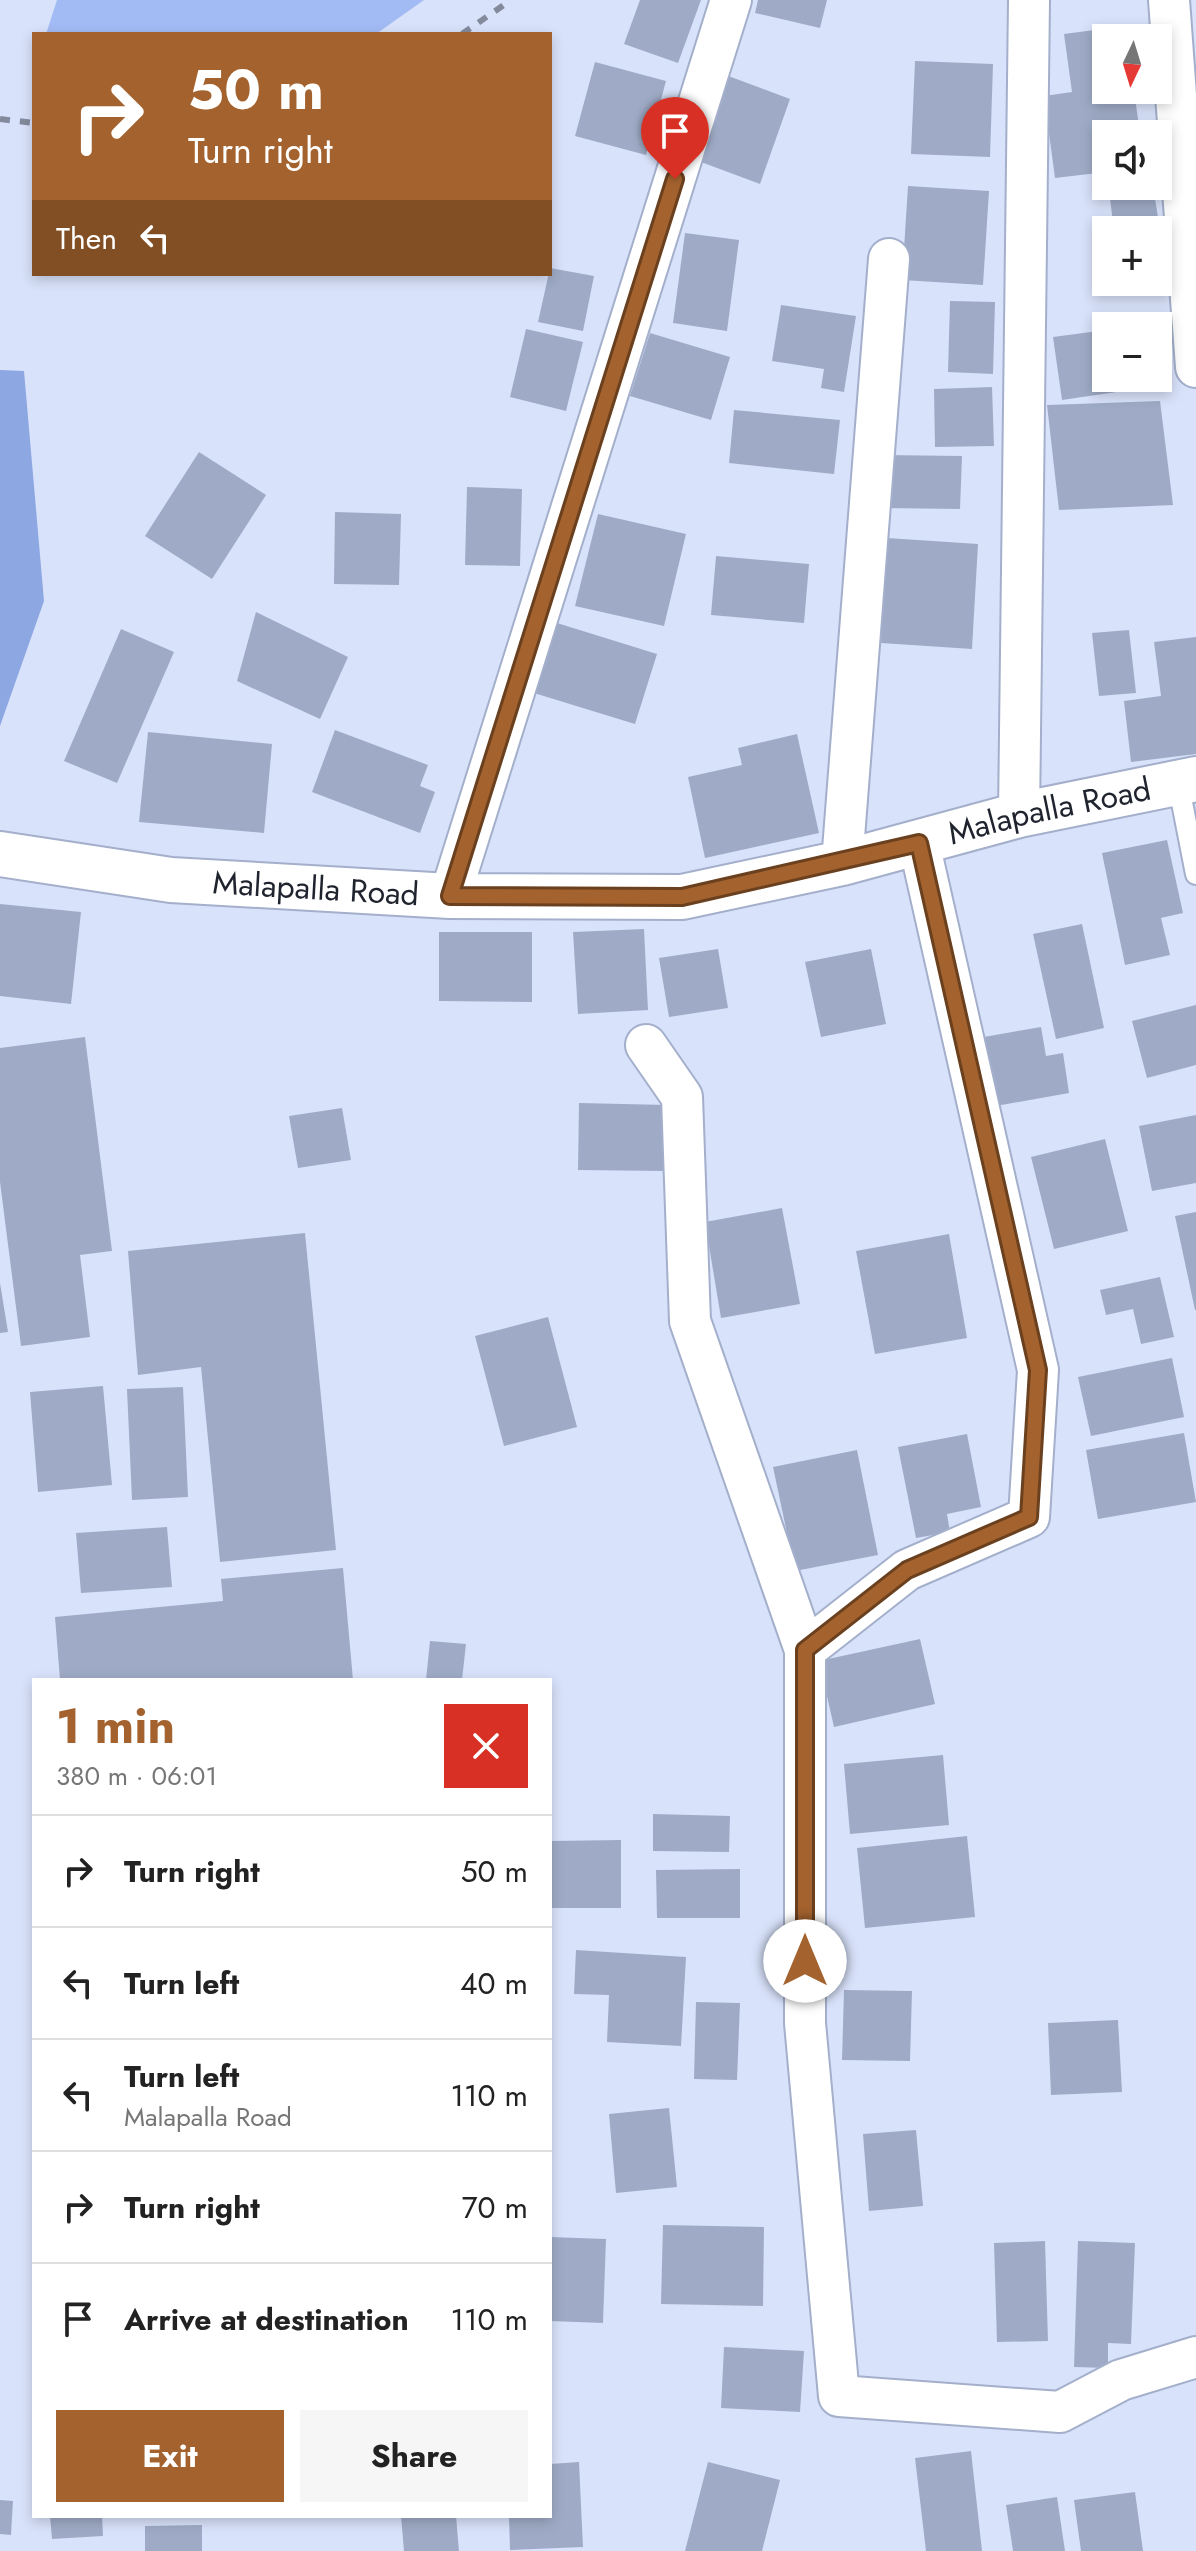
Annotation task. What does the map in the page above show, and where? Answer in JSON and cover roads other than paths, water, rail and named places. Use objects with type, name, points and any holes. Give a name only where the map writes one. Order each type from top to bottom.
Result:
[{"type":"street","points":[[450,896],[731,0]]},
{"type":"street","points":[[1019,815],[1029,0]]},
{"type":"street","points":[[1169,0],[1196,367]]},
{"type":"street","points":[[842,863],[889,259]]},
{"type":"street","name":"Malapalla Road","points":[[0,854],[171,880],[450,896],[682,897],[842,863],[1019,815],[1187,780]]},
{"type":"street","points":[[805,1650],[907,1570],[1029,1517],[1038,1370],[919,843]]},
{"type":"street","points":[[646,1045],[682,1097],[690,1321],[805,1650],[805,2023],[839,2396],[1060,2412],[1121,2380],[1196,2357]]},
{"type":"lane","points":[[1187,780],[1196,874]]},
{"type":"railway","points":[[465,32],[511,0]]},
{"type":"railway","points":[[0,119],[32,123]]}]
